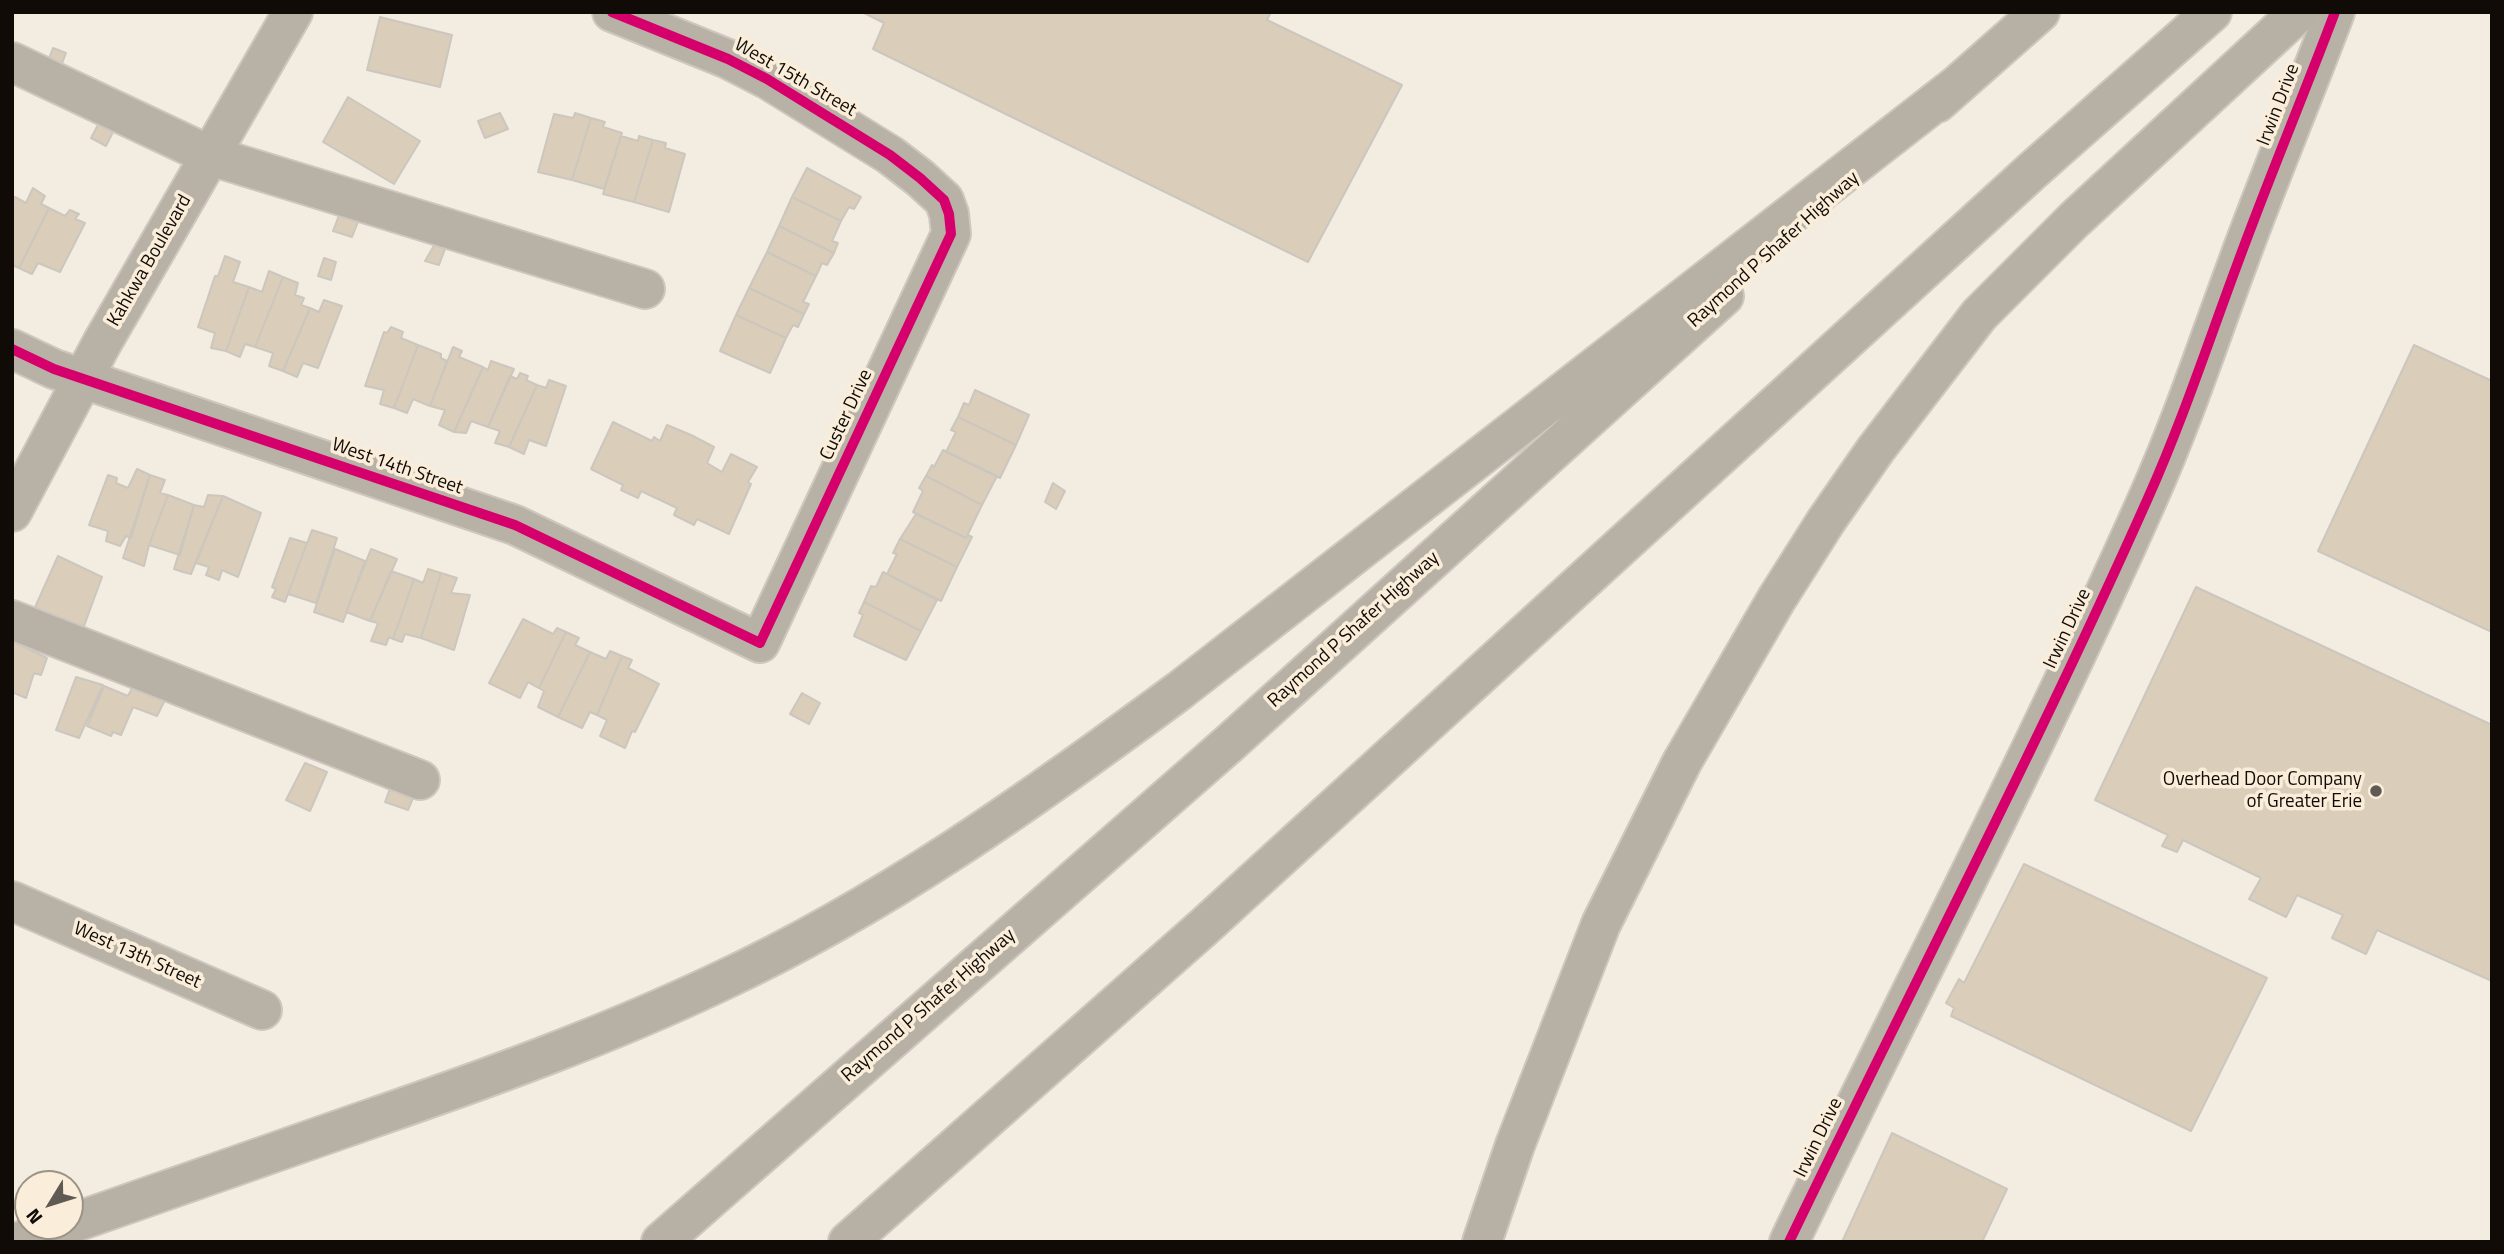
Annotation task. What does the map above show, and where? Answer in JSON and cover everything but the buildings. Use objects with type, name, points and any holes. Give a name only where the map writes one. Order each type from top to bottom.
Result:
[{"type":"highway","name":"Raymond P Shafer Highway","points":[[662,1242],[1231,742],[2040,12]]},
{"type":"highway","points":[[848,1242],[1205,926],[2032,171],[2212,12]]},
{"type":"highway","points":[[1482,1242],[1515,1145],[1601,924],[1682,762],[1826,520],[1875,449],[1979,315],[2074,220],[2299,12]]},
{"type":"highway","points":[[84,1219],[485,1079],[566,1048],[718,983],[792,946],[876,898],[982,831],[1087,759],[1179,691],[1956,86]]},
{"type":"highway","points":[[1504,1242],[1564,1019]]},
{"type":"street","name":"Kahkwa Boulevard","points":[[12,512],[82,379],[293,12]]},
{"type":"street","name":"West 15th Street","points":[[612,12],[728,59],[767,79],[890,155],[944,200]]},
{"type":"street","name":"Irwin Drive","points":[[1789,1242],[2033,747],[2149,496],[2335,12]]},
{"type":"street","points":[[12,62],[211,156],[645,289]]},
{"type":"street","name":"Custer Drive","points":[[760,643],[951,234],[944,200]]},
{"type":"street","name":"West 14th Street","points":[[12,349],[82,379],[515,525],[760,643]]},
{"type":"street","points":[[12,620],[420,780]]},
{"type":"street","name":"West 13th Street","points":[[12,901],[262,1010]]},
{"type":"cycle path","points":[[12,349],[54,369],[515,525],[760,643],[951,234],[949,214],[944,200],[890,155],[767,79],[728,59],[612,12]]},
{"type":"cycle path","points":[[1789,1242],[2017,779],[2148,498],[2335,12]]},
{"type":"place","name":"Overhead Door Company of Greater Erie","points":[[2376,791]]}]
